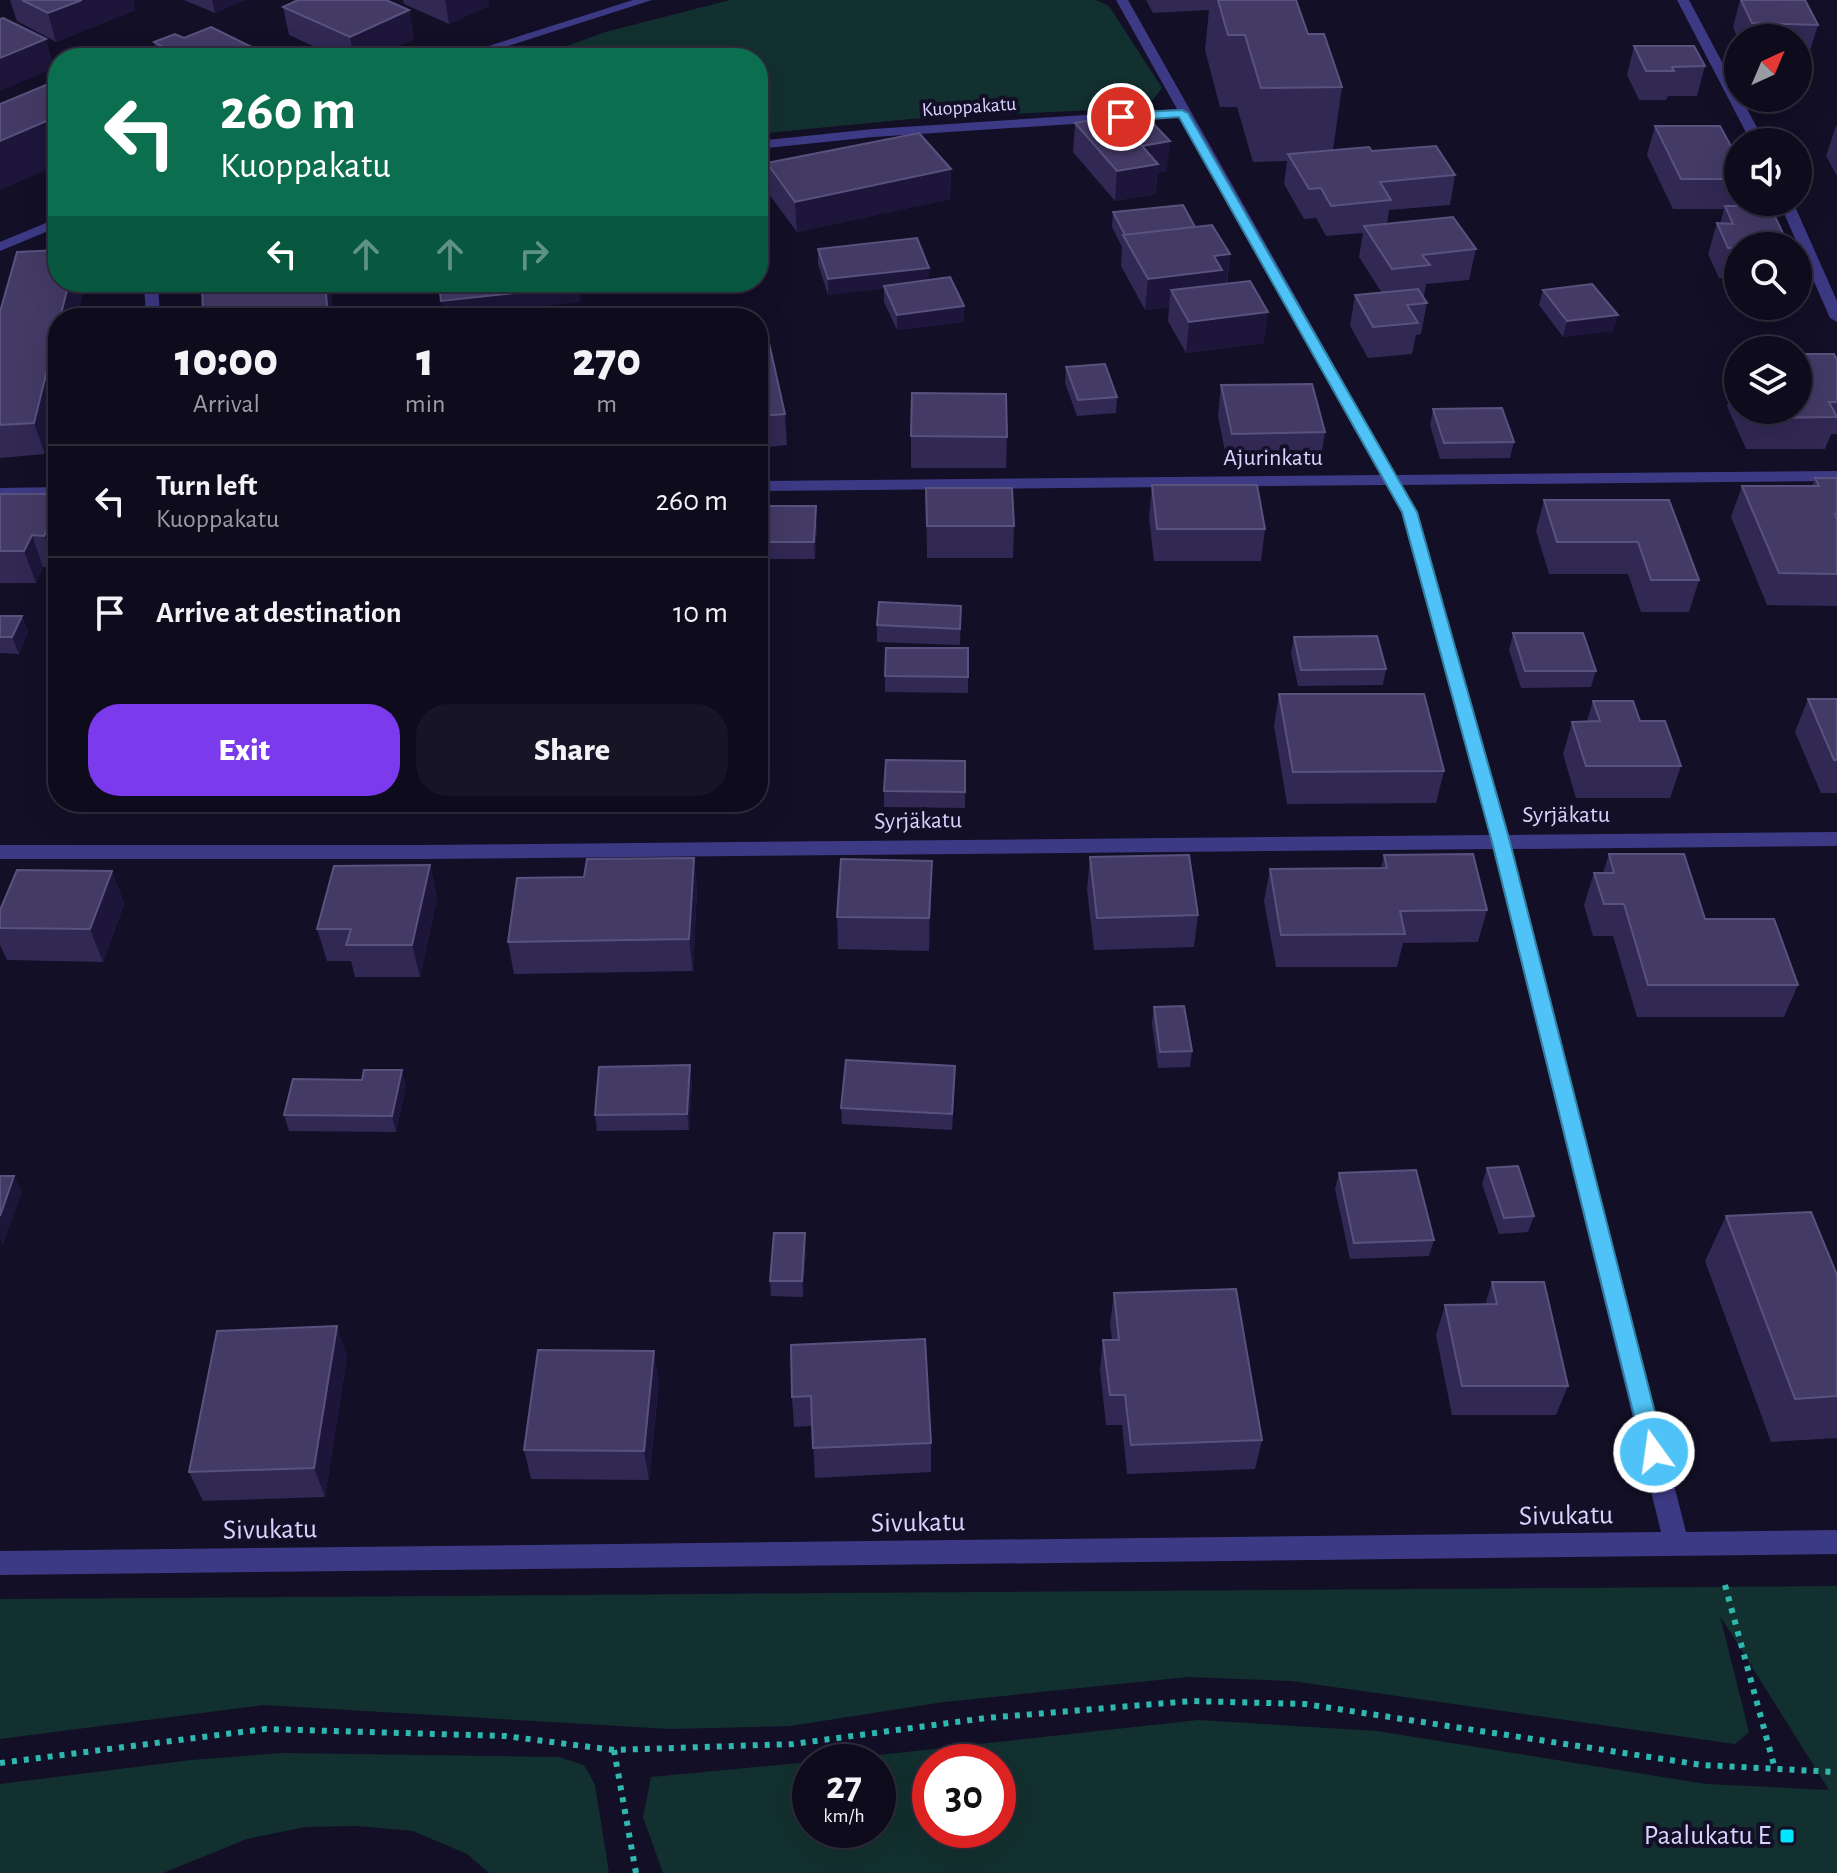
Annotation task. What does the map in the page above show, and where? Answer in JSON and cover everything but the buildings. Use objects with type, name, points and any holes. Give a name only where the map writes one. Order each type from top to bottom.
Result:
[{"type":"street","points":[[487,48],[646,0]]},
{"type":"street","points":[[1122,0],[1182,113],[1409,512],[1501,842],[1677,1545]]},
{"type":"street","points":[[1683,0],[1751,128]]},
{"type":"street","name":"Kuoppakatu","points":[[768,144],[873,133],[1182,113]]},
{"type":"street","points":[[1792,216],[1837,318]]},
{"type":"street","points":[[0,247],[48,226]]},
{"type":"street","name":"Ajurinkatu","points":[[768,486],[1837,476]]},
{"type":"street","points":[[0,493],[48,492]]},
{"type":"street","name":"Syrjäkatu","points":[[0,852],[420,852],[1837,839]]},
{"type":"street","name":"Sivukatu","points":[[0,1563],[1837,1542]]},
{"type":"path","points":[[1715,1545],[1775,1769]]},
{"type":"path","points":[[0,1763],[265,1729],[505,1736],[614,1750],[793,1744],[986,1718],[1192,1701],[1305,1704],[1702,1765],[1837,1772]]},
{"type":"path","points":[[614,1750],[636,1873]]},
{"type":"green space","points":[[730,0],[1096,0],[1109,6],[1162,88],[1152,101],[1114,109],[911,119],[768,133],[768,48],[562,48],[605,32]]},
{"type":"green space","points":[[1837,1586],[1837,1873],[663,1873],[643,1817],[651,1777],[792,1764],[792,1848],[896,1848],[896,1753],[912,1751],[912,1848],[1016,1848],[1016,1744],[979,1744],[1198,1720],[1377,1731],[1706,1784],[1829,1790],[1720,1616],[1749,1732],[1735,1744],[1291,1681],[1188,1677],[944,1702],[790,1726],[670,1729],[263,1705],[0,1739],[0,1599]]},
{"type":"green space","points":[[282,1753],[559,1757],[584,1765],[595,1785],[609,1873],[489,1873],[467,1854],[413,1831],[358,1826],[305,1827],[247,1839],[163,1873],[0,1873],[0,1784],[191,1760]]},
{"type":"place","name":"Paalukatu E","points":[[1787,1836]]},
{"type":"route","points":[[1121,117],[1182,113],[1409,512],[1501,842],[1654,1452]]}]
